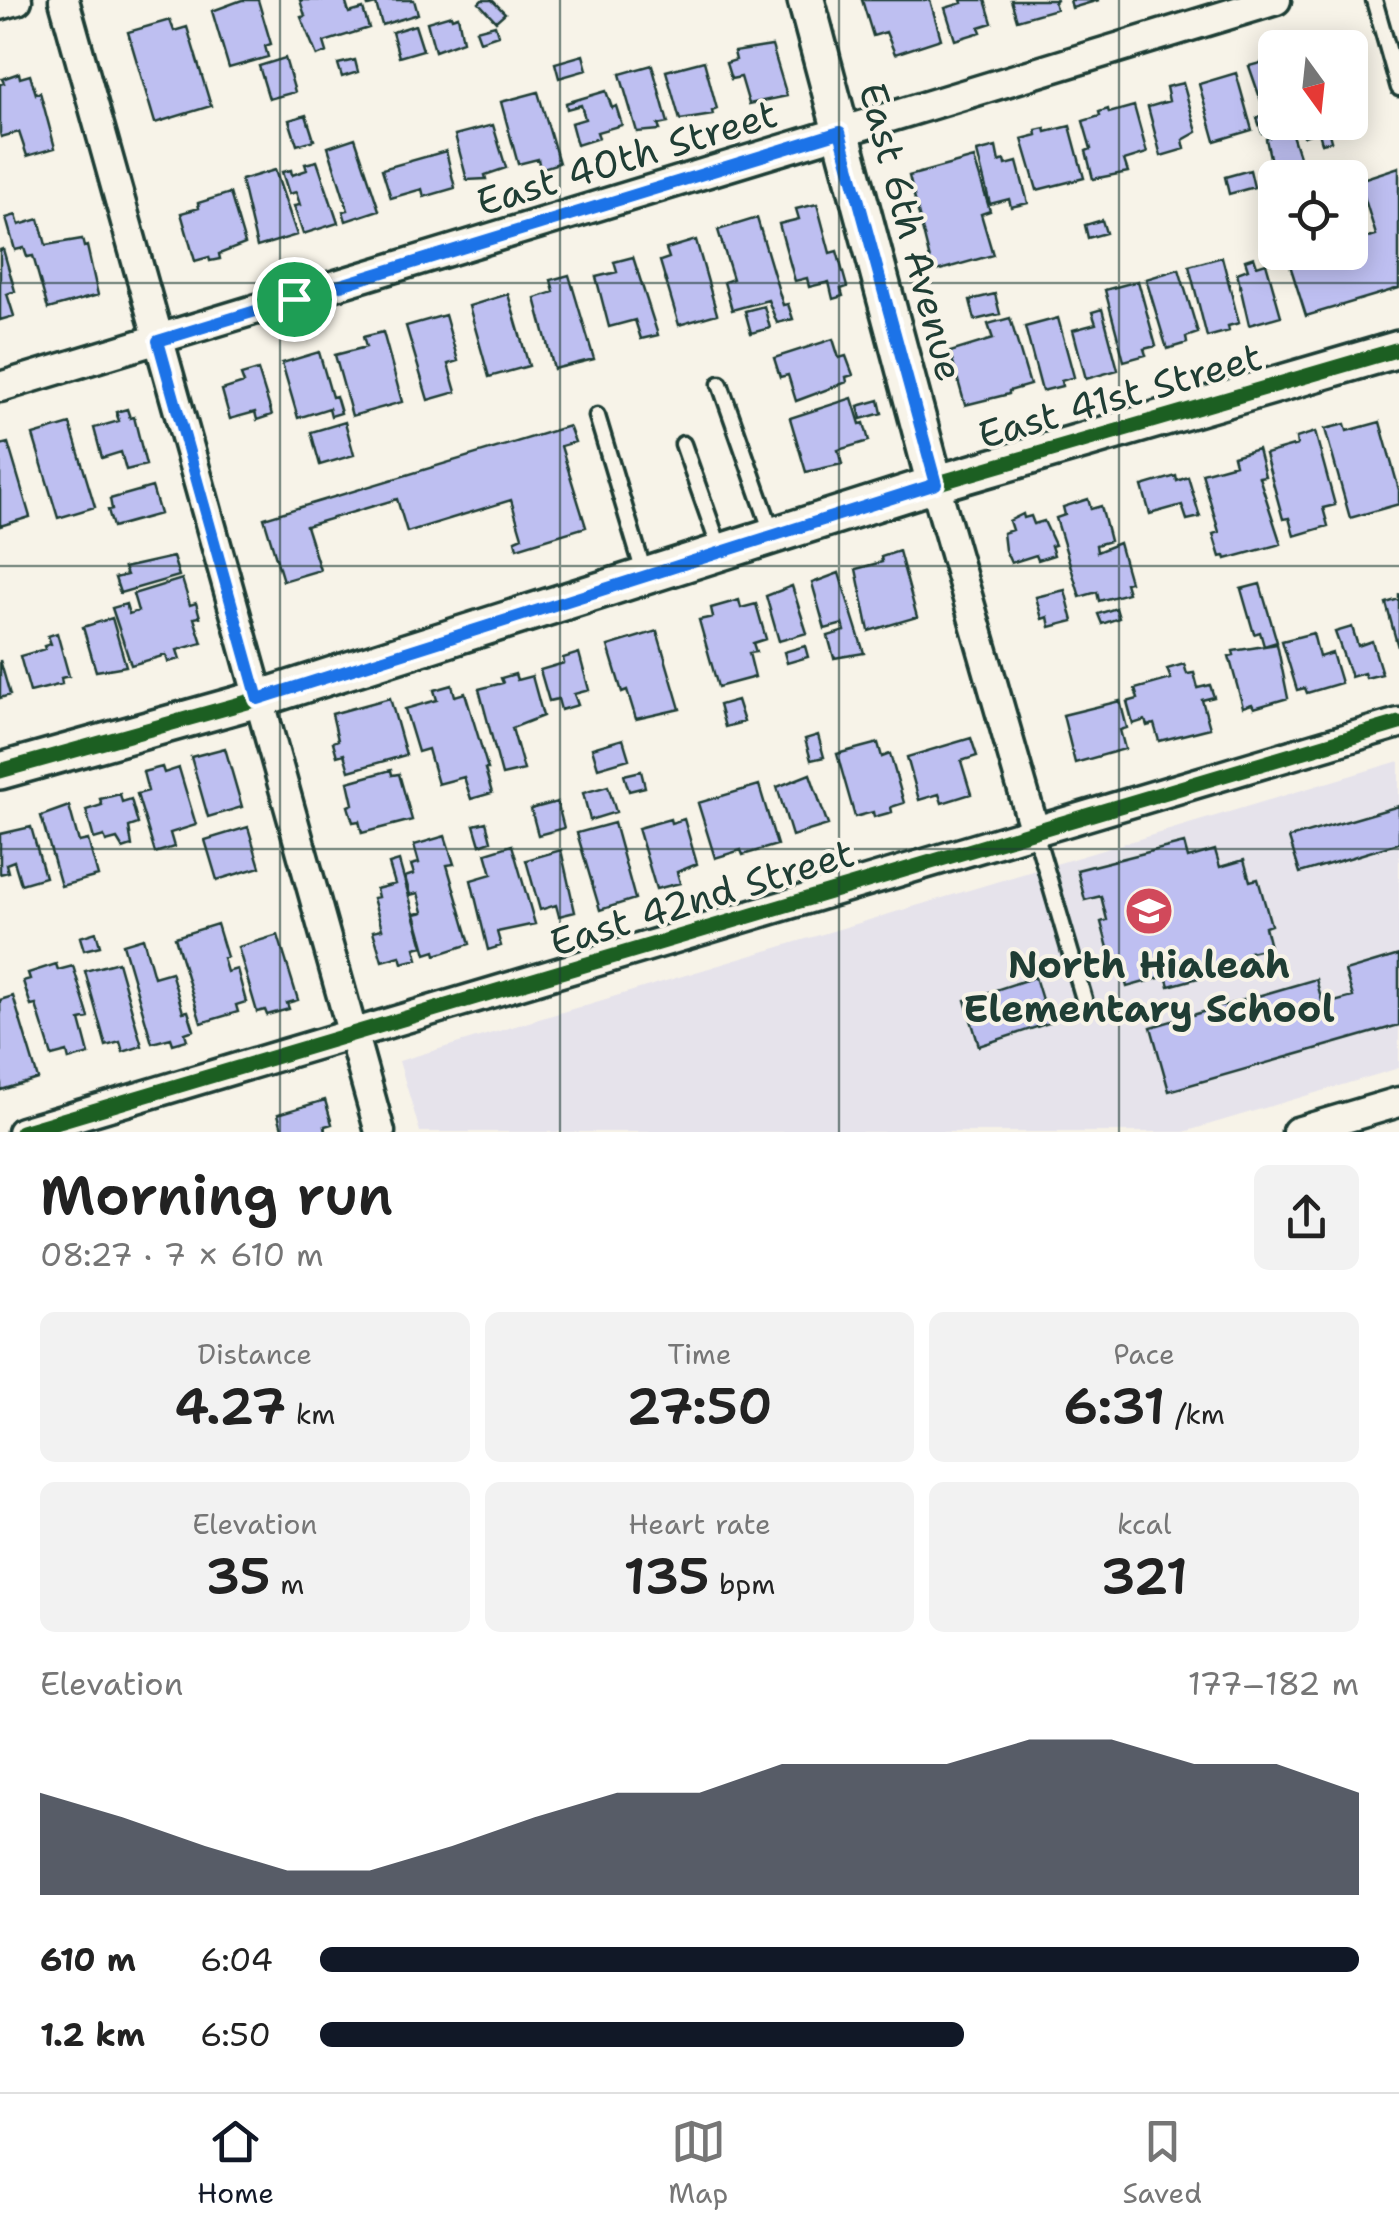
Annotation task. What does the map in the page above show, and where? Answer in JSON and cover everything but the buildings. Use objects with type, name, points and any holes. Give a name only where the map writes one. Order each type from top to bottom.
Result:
[{"type":"street","points":[[0,5],[17,0]]},
{"type":"street","points":[[64,0],[380,1132]]},
{"type":"street","name":"East 6th Avenue","points":[[806,0],[936,484],[1035,832]]},
{"type":"street","name":"East 40th Street","points":[[0,387],[1276,0]]},
{"type":"street","name":"East 41st Street","points":[[0,771],[258,699],[936,484],[1399,350]]},
{"type":"street","name":"East 42nd Street","points":[[22,1132],[1399,722]]},
{"type":"street","points":[[1297,1132],[1399,1102]]},
{"type":"lane","points":[[1374,0],[1399,88]]},
{"type":"lane","points":[[720,384],[773,536]]},
{"type":"lane","points":[[596,416],[646,576]]},
{"type":"lane","points":[[682,444],[722,552]]},
{"type":"lane","points":[[1035,832],[1084,999]]},
{"type":"shaded area","name":"North Hialeah Elementary School","points":[[1399,761],[1399,1068],[1184,1132],[420,1132],[399,1061]]},
{"type":"cycle path","points":[[0,771],[258,699],[935,484],[1399,349]]},
{"type":"cycle path","points":[[22,1132],[1399,723]]},
{"type":"place","name":"North Hialeah Elementary School","points":[[1149,911]]},
{"type":"route","points":[[840,132],[936,484],[258,699],[158,341],[294,299],[840,132]]}]
